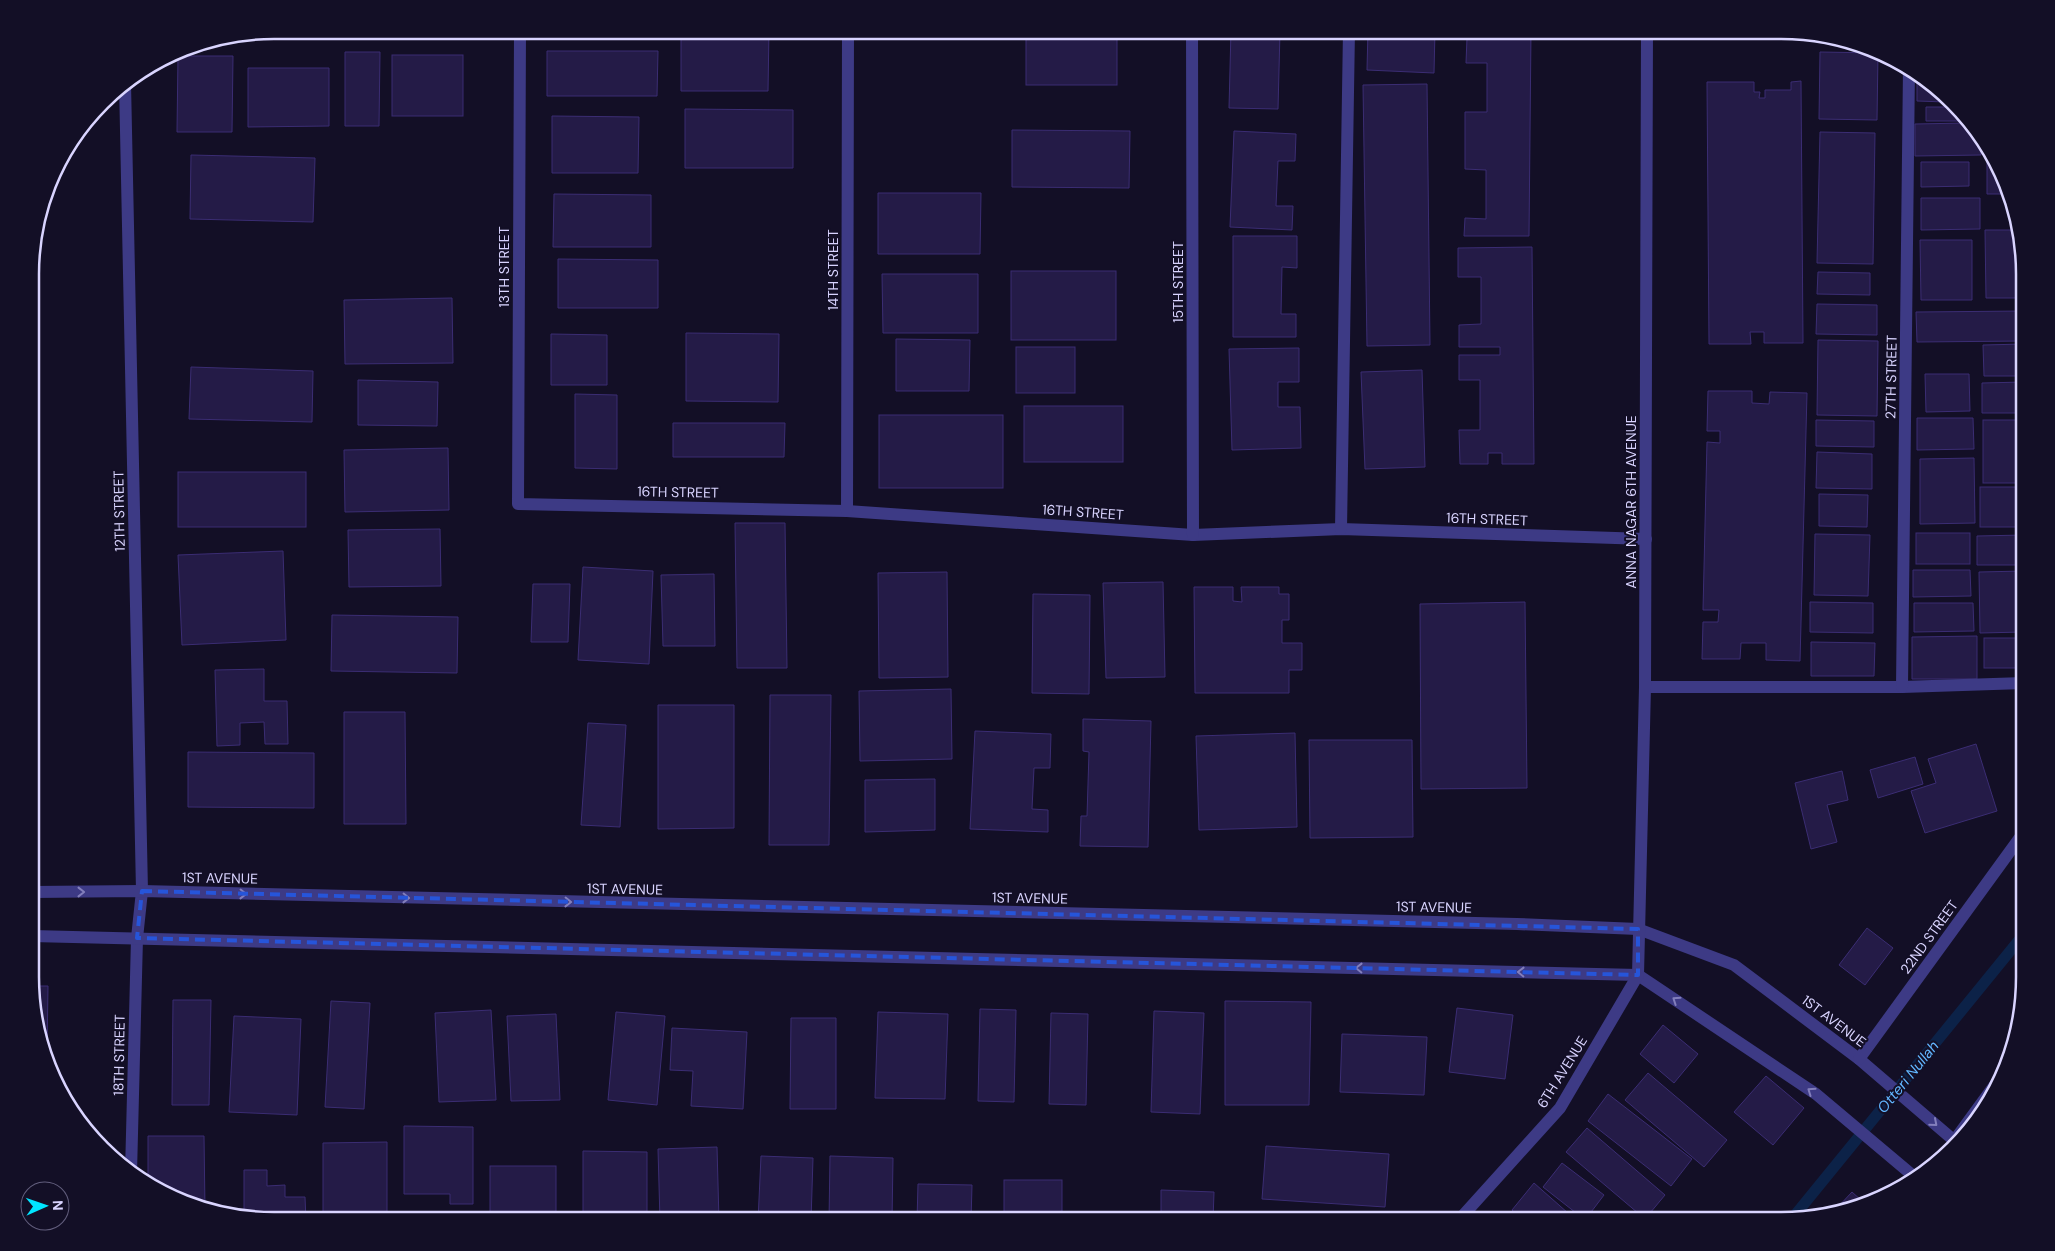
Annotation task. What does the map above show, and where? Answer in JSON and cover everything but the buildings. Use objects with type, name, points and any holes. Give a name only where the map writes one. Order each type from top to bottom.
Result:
[{"type":"street","name":"13TH STREET","points":[[518,504],[520,39]]},
{"type":"street","name":"14TH STREET","points":[[848,39],[848,511]]},
{"type":"street","name":"15TH STREET","points":[[1192,39],[1193,535]]},
{"type":"street","points":[[1341,529],[1349,39]]},
{"type":"street","name":"ANNA NAGAR 6TH AVENUE","points":[[1638,975],[1645,687],[1647,39]]},
{"type":"street","name":"27TH STREET","points":[[1902,687],[1909,76]]},
{"type":"street","name":"12TH STREET","points":[[125,92],[142,892],[137,938]]},
{"type":"street","name":"16TH STREET","points":[[518,504],[848,511],[1193,535],[1341,529],[1646,539]]},
{"type":"street","points":[[1645,687],[1902,687],[2016,683]]},
{"type":"street","name":"22ND STREET","points":[[1859,1059],[2016,843]]},
{"type":"street","name":"1ST AVENUE","points":[[39,892],[142,892],[1497,924],[1638,929],[1734,965],[1859,1059],[1952,1139]]},
{"type":"street","points":[[39,936],[1638,975],[1816,1094],[1911,1174]]},
{"type":"street","name":"18TH STREET","points":[[131,1164],[137,938]]},
{"type":"street","name":"6TH AVENUE","points":[[1466,1212],[1560,1108],[1638,975]]},
{"type":"highlighted area","points":[[142,891],[1638,929],[1638,975],[137,938]]},
{"type":"waterway","name":"Otteri Nullah","points":[[1798,1212],[2016,944]]}]
